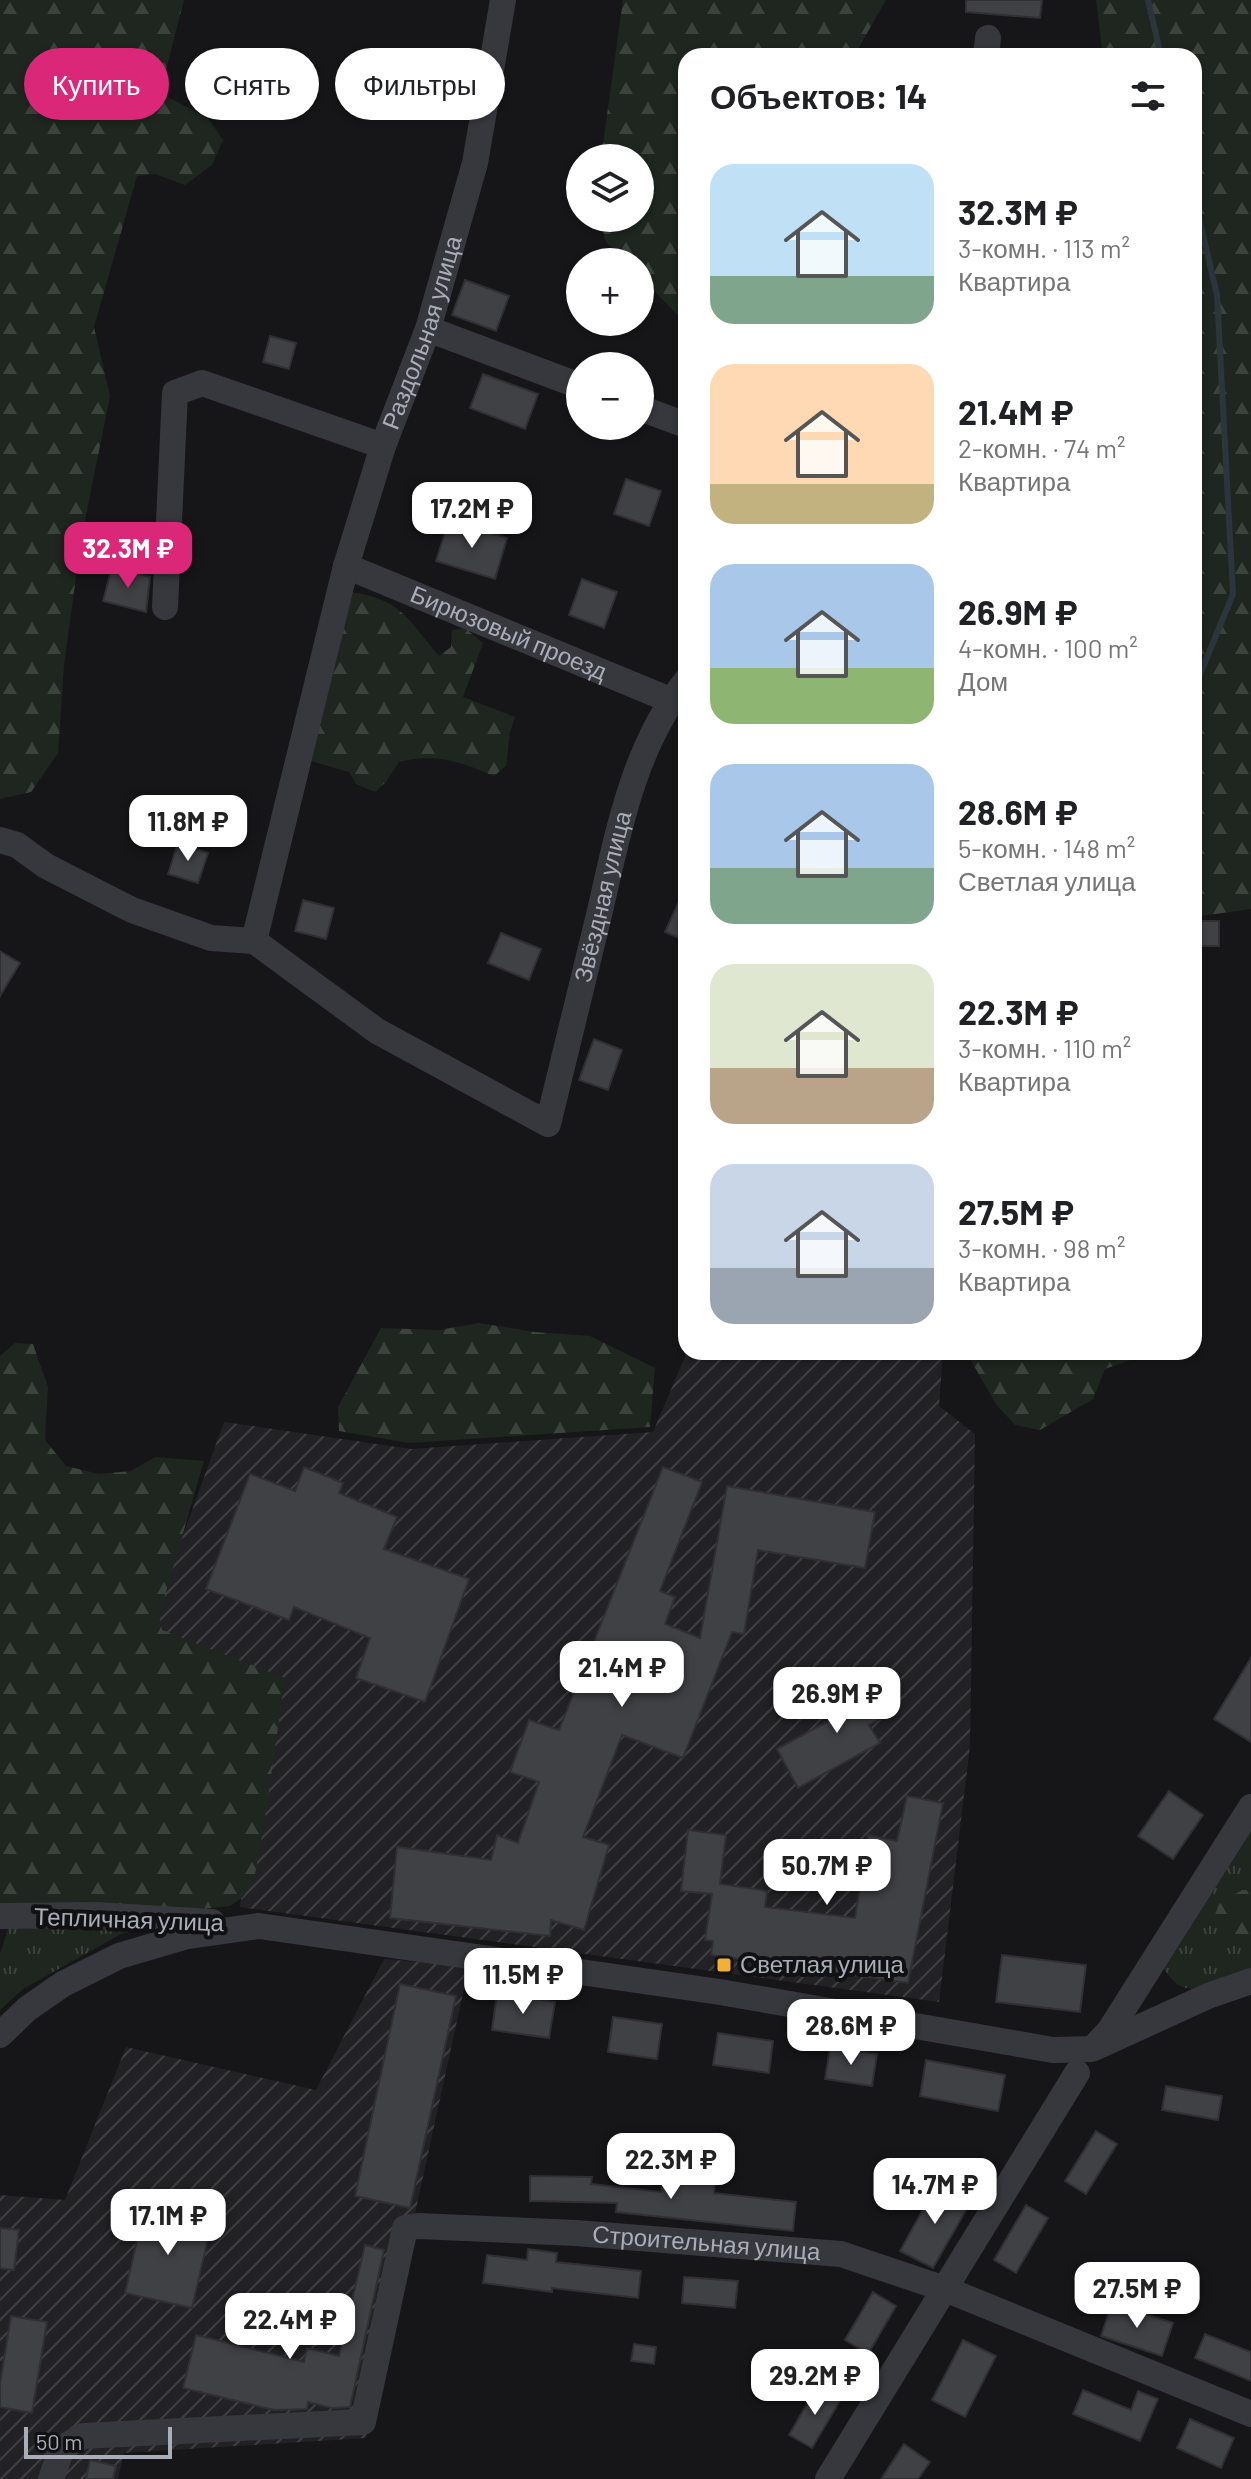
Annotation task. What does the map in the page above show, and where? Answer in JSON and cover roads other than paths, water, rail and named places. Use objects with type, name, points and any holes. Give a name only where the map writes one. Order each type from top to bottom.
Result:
[{"type":"street","name":"Раздольная улица","points":[[254,941],[346,566],[383,446],[428,329],[475,163],[503,0]]},
{"type":"street","points":[[428,329],[566,381]]},
{"type":"street","points":[[165,607],[175,393],[202,383],[383,446]]},
{"type":"street","points":[[654,413],[678,422]]},
{"type":"street","name":"Бирюзовый проезд","points":[[346,566],[678,690]]},
{"type":"street","name":"Звёздная улица","points":[[254,941],[377,1031],[548,1124],[623,815],[643,751],[678,690]]},
{"type":"street","points":[[0,840],[17,845],[46,866],[132,910],[211,938],[254,941]]},
{"type":"street","points":[[1092,2049],[1110,2030],[1251,1807]]},
{"type":"street","name":"Тепличная улица","points":[[0,1916],[96,1915],[259,1926]]},
{"type":"street","points":[[0,2035],[27,2009],[63,1984],[119,1956],[187,1936],[259,1926],[720,1992],[1053,2050],[1092,2049],[1208,1996],[1251,1981]]},
{"type":"street","points":[[828,2479],[1077,2073]]},
{"type":"street","name":"Строительная улица","points":[[51,2479],[62,2448],[83,2436],[363,2422],[405,2228],[418,2226],[576,2233],[841,2254],[945,2289],[1251,2414]]},
{"type":"waterway","points":[[1148,0],[1159,48]]},
{"type":"waterway","points":[[1202,230],[1217,295],[1233,594],[1202,670]]},
{"type":"place","name":"Светлая улица","points":[[724,1965]]}]
